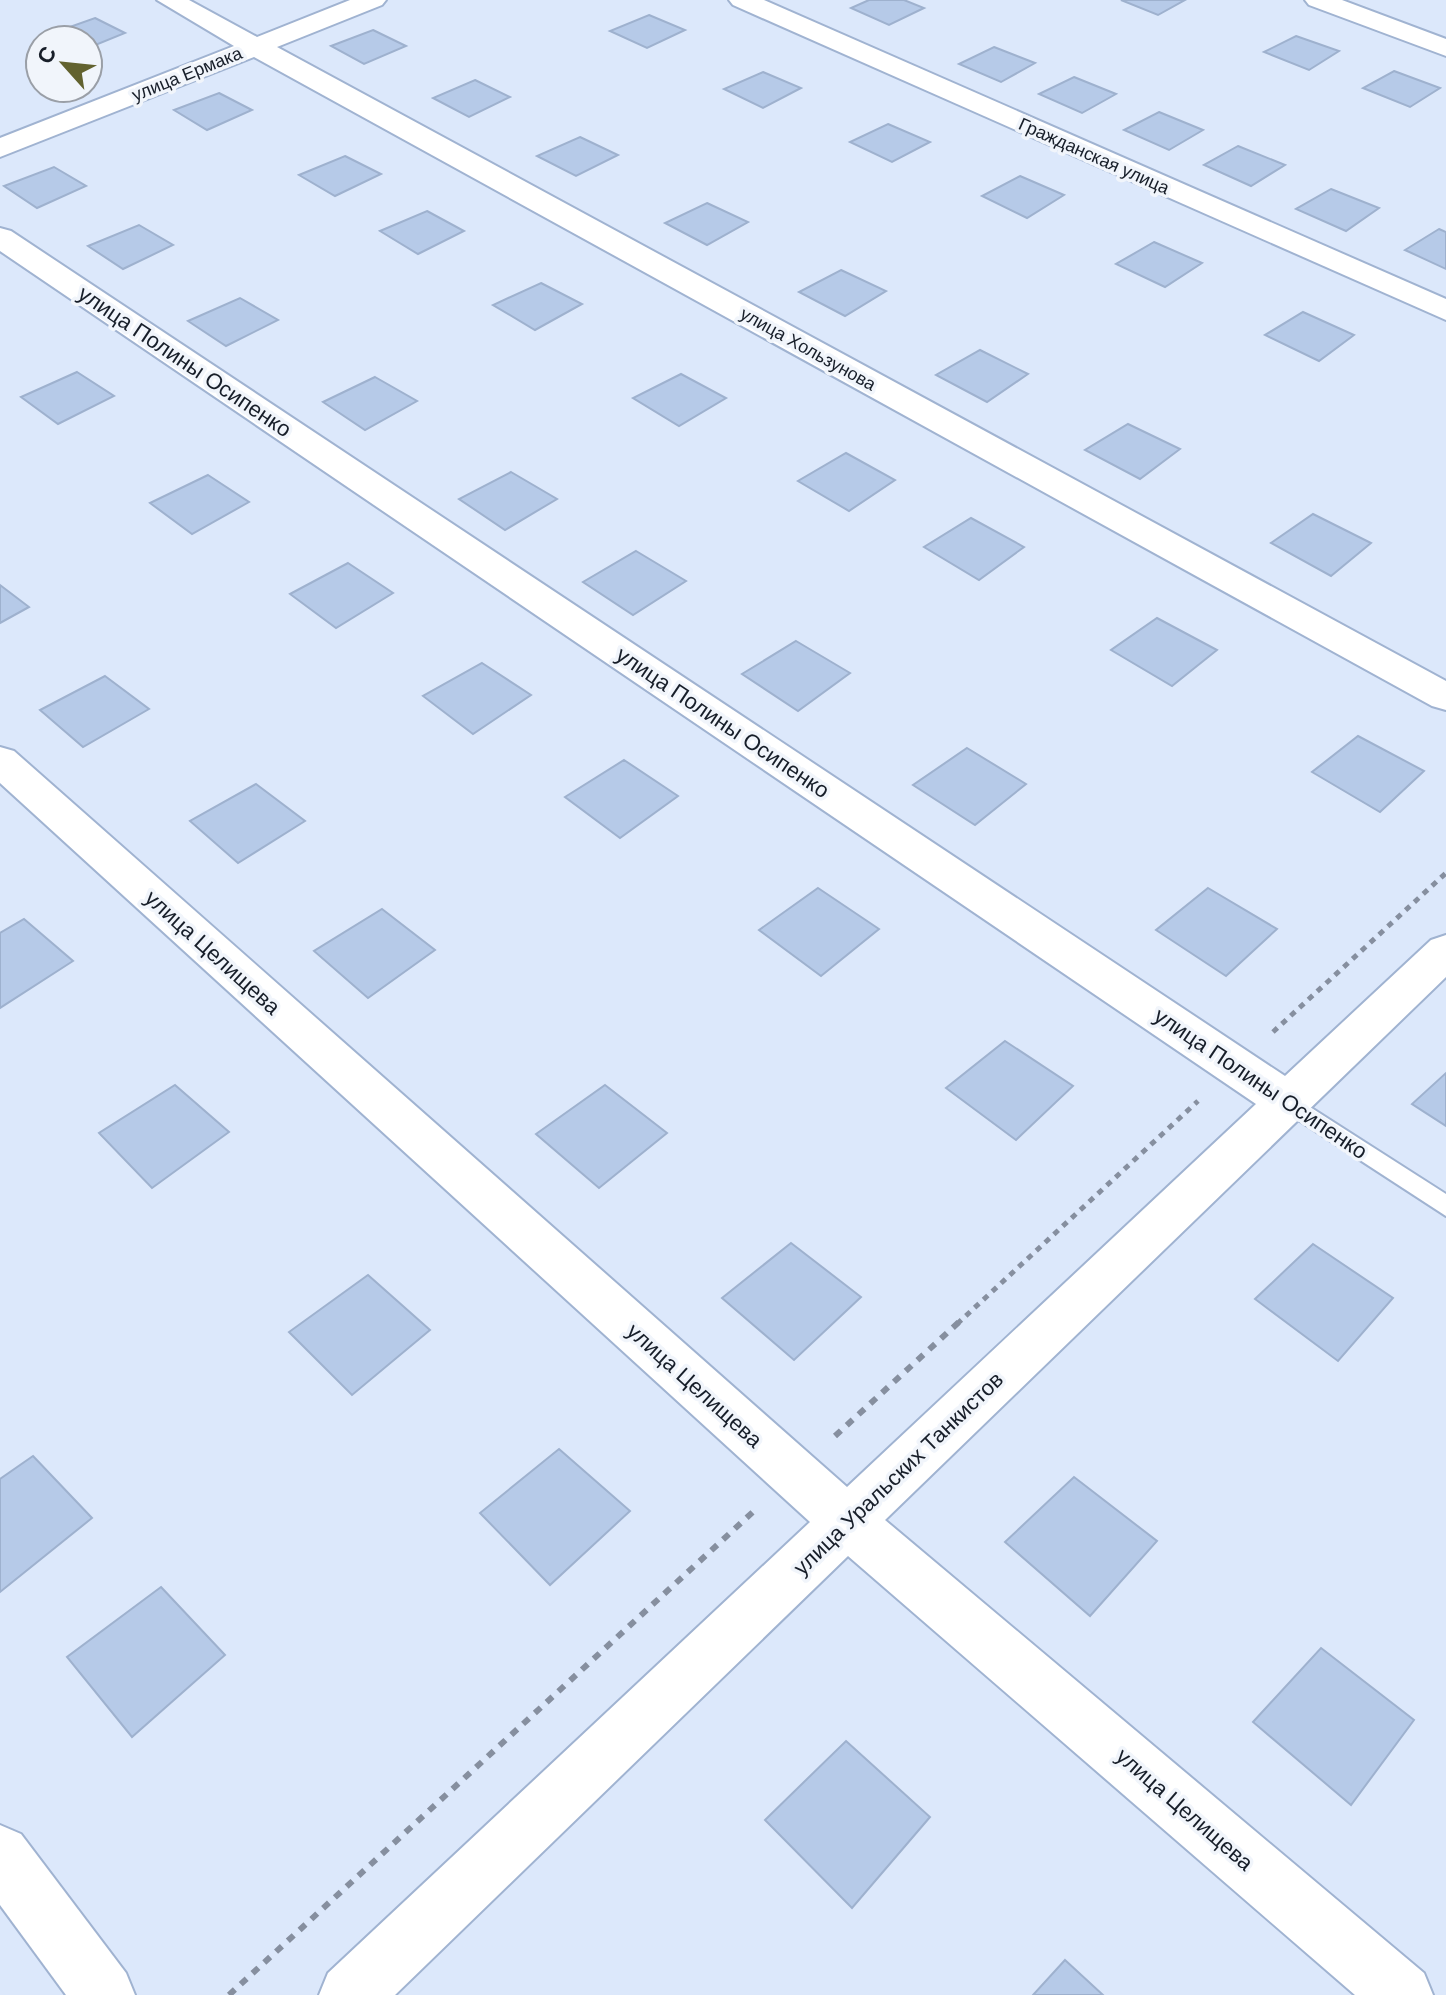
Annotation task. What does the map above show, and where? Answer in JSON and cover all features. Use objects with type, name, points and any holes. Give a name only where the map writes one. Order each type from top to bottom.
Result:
[{"type":"street","name":"улица Хользунова","points":[[170,0],[1446,697]]},
{"type":"street","name":"улица Ермака","points":[[0,148],[373,0]]},
{"type":"street","name":"Гражданская улица","points":[[742,0],[1446,311]]},
{"type":"street","points":[[1318,0],[1446,48]]},
{"type":"street","name":"улица Полины Осипенко","points":[[0,237],[1288,1102]]},
{"type":"street","name":"улица Целищева","points":[[0,761],[847,1521],[1402,1995]]},
{"type":"street","name":"улица Уральских Танкистов","points":[[350,1995],[1446,951]]},
{"type":"street","points":[[0,1855],[104,1995]]},
{"type":"lane","name":"улица Полины Осипенко","points":[[1288,1102],[1446,1206]]},
{"type":"building","points":[[869,0],[904,0],[924,8],[889,25],[851,8]]},
{"type":"building","points":[[1121,0],[1185,0],[1158,15]]},
{"type":"building","points":[[649,15],[685,30],[647,48],[610,31]]},
{"type":"building","points":[[95,18],[125,33],[104,42],[104,24],[78,24]]},
{"type":"building","points":[[373,30],[406,46],[364,64],[331,46]]},
{"type":"building","points":[[1296,36],[1339,51],[1309,70],[1264,52]]},
{"type":"building","points":[[994,47],[1035,63],[1001,82],[959,64]]},
{"type":"building","points":[[1394,71],[1440,88],[1410,107],[1363,88]]},
{"type":"building","points":[[763,72],[801,88],[763,108],[724,89]]},
{"type":"building","points":[[1074,77],[1116,94],[1082,113],[1039,94]]},
{"type":"building","points":[[475,80],[510,97],[469,117],[433,98]]},
{"type":"building","points":[[219,93],[252,110],[207,130],[174,110]]},
{"type":"building","points":[[1159,112],[1203,130],[1169,150],[1124,130]]},
{"type":"building","points":[[888,124],[930,142],[892,162],[850,142]]},
{"type":"building","points":[[580,137],[618,155],[576,176],[537,156]]},
{"type":"building","points":[[1238,146],[1285,165],[1251,186],[1204,165]]},
{"type":"building","points":[[345,156],[381,174],[335,196],[299,175]]},
{"type":"building","points":[[54,167],[86,186],[37,208],[4,186]]},
{"type":"building","points":[[1020,176],[1064,195],[1027,218],[982,196]]},
{"type":"building","points":[[1331,189],[1379,208],[1346,231],[1296,209]]},
{"type":"building","points":[[707,203],[748,222],[707,245],[665,223]]},
{"type":"building","points":[[427,211],[464,231],[418,254],[380,231]]},
{"type":"building","points":[[139,225],[173,245],[123,269],[88,246]]},
{"type":"building","points":[[1439,229],[1446,232],[1446,269],[1405,250]]},
{"type":"building","points":[[1154,242],[1202,263],[1165,287],[1116,264]]},
{"type":"building","points":[[841,270],[886,291],[845,316],[799,292]]},
{"type":"building","points":[[541,283],[582,304],[535,330],[493,305]]},
{"type":"building","points":[[240,298],[278,320],[226,346],[188,321]]},
{"type":"building","points":[[1303,312],[1354,335],[1319,361],[1265,335]]},
{"type":"building","points":[[980,350],[1028,374],[987,402],[936,375]]},
{"type":"building","points":[[77,372],[114,396],[58,424],[21,397]]},
{"type":"building","points":[[681,374],[726,398],[679,426],[633,398]]},
{"type":"building","points":[[375,377],[417,401],[365,430],[323,402]]},
{"type":"building","points":[[1128,424],[1180,449],[1140,479],[1085,450]]},
{"type":"building","points":[[846,453],[895,480],[849,511],[798,481]]},
{"type":"building","points":[[511,472],[557,499],[505,530],[459,499]]},
{"type":"building","points":[[208,475],[249,502],[192,534],[150,503]]},
{"type":"building","points":[[1313,514],[1371,543],[1331,576],[1271,543]]},
{"type":"building","points":[[971,518],[1024,547],[979,580],[924,547]]},
{"type":"building","points":[[636,551],[686,581],[633,615],[583,582]]},
{"type":"building","points":[[348,563],[393,593],[336,628],[290,594]]},
{"type":"building","points":[[0,585],[29,607],[0,623]]},
{"type":"building","points":[[1157,618],[1217,650],[1172,686],[1111,650]]},
{"type":"building","points":[[796,641],[850,673],[798,711],[742,674]]},
{"type":"building","points":[[482,663],[531,695],[473,734],[423,696]]},
{"type":"building","points":[[105,676],[149,709],[83,747],[40,710]]},
{"type":"building","points":[[1358,736],[1424,771],[1380,812],[1312,772]]},
{"type":"building","points":[[967,748],[1026,784],[975,825],[913,785]]},
{"type":"building","points":[[624,760],[678,796],[620,838],[565,797]]},
{"type":"building","points":[[256,784],[305,821],[238,863],[190,821]]},
{"type":"building","points":[[818,888],[879,929],[821,976],[759,930]]},
{"type":"building","points":[[1208,888],[1277,929],[1226,976],[1156,930]]},
{"type":"building","points":[[382,909],[435,950],[368,998],[314,951]]},
{"type":"building","points":[[24,919],[73,961],[0,1008],[0,933]]},
{"type":"building","points":[[1005,1041],[1073,1086],[1016,1140],[946,1088]]},
{"type":"building","points":[[1446,1073],[1446,1126],[1412,1104]]},
{"type":"building","points":[[175,1085],[229,1132],[152,1188],[99,1133]]},
{"type":"building","points":[[605,1085],[667,1133],[599,1188],[536,1134]]},
{"type":"building","points":[[791,1243],[861,1297],[794,1360],[722,1298]]},
{"type":"building","points":[[1313,1244],[1393,1298],[1338,1361],[1255,1299]]},
{"type":"building","points":[[368,1275],[430,1330],[352,1395],[289,1332]]},
{"type":"building","points":[[559,1449],[630,1511],[550,1585],[480,1513]]},
{"type":"building","points":[[33,1456],[92,1518],[0,1592],[0,1479]]},
{"type":"building","points":[[1074,1477],[1157,1541],[1090,1616],[1005,1542]]},
{"type":"building","points":[[161,1587],[225,1655],[132,1737],[67,1657]]},
{"type":"building","points":[[1321,1648],[1414,1720],[1351,1805],[1253,1722]]},
{"type":"building","points":[[846,1741],[930,1817],[852,1908],[765,1820]]},
{"type":"building","points":[[1065,1960],[1103,1995],[1033,1995]]}]
